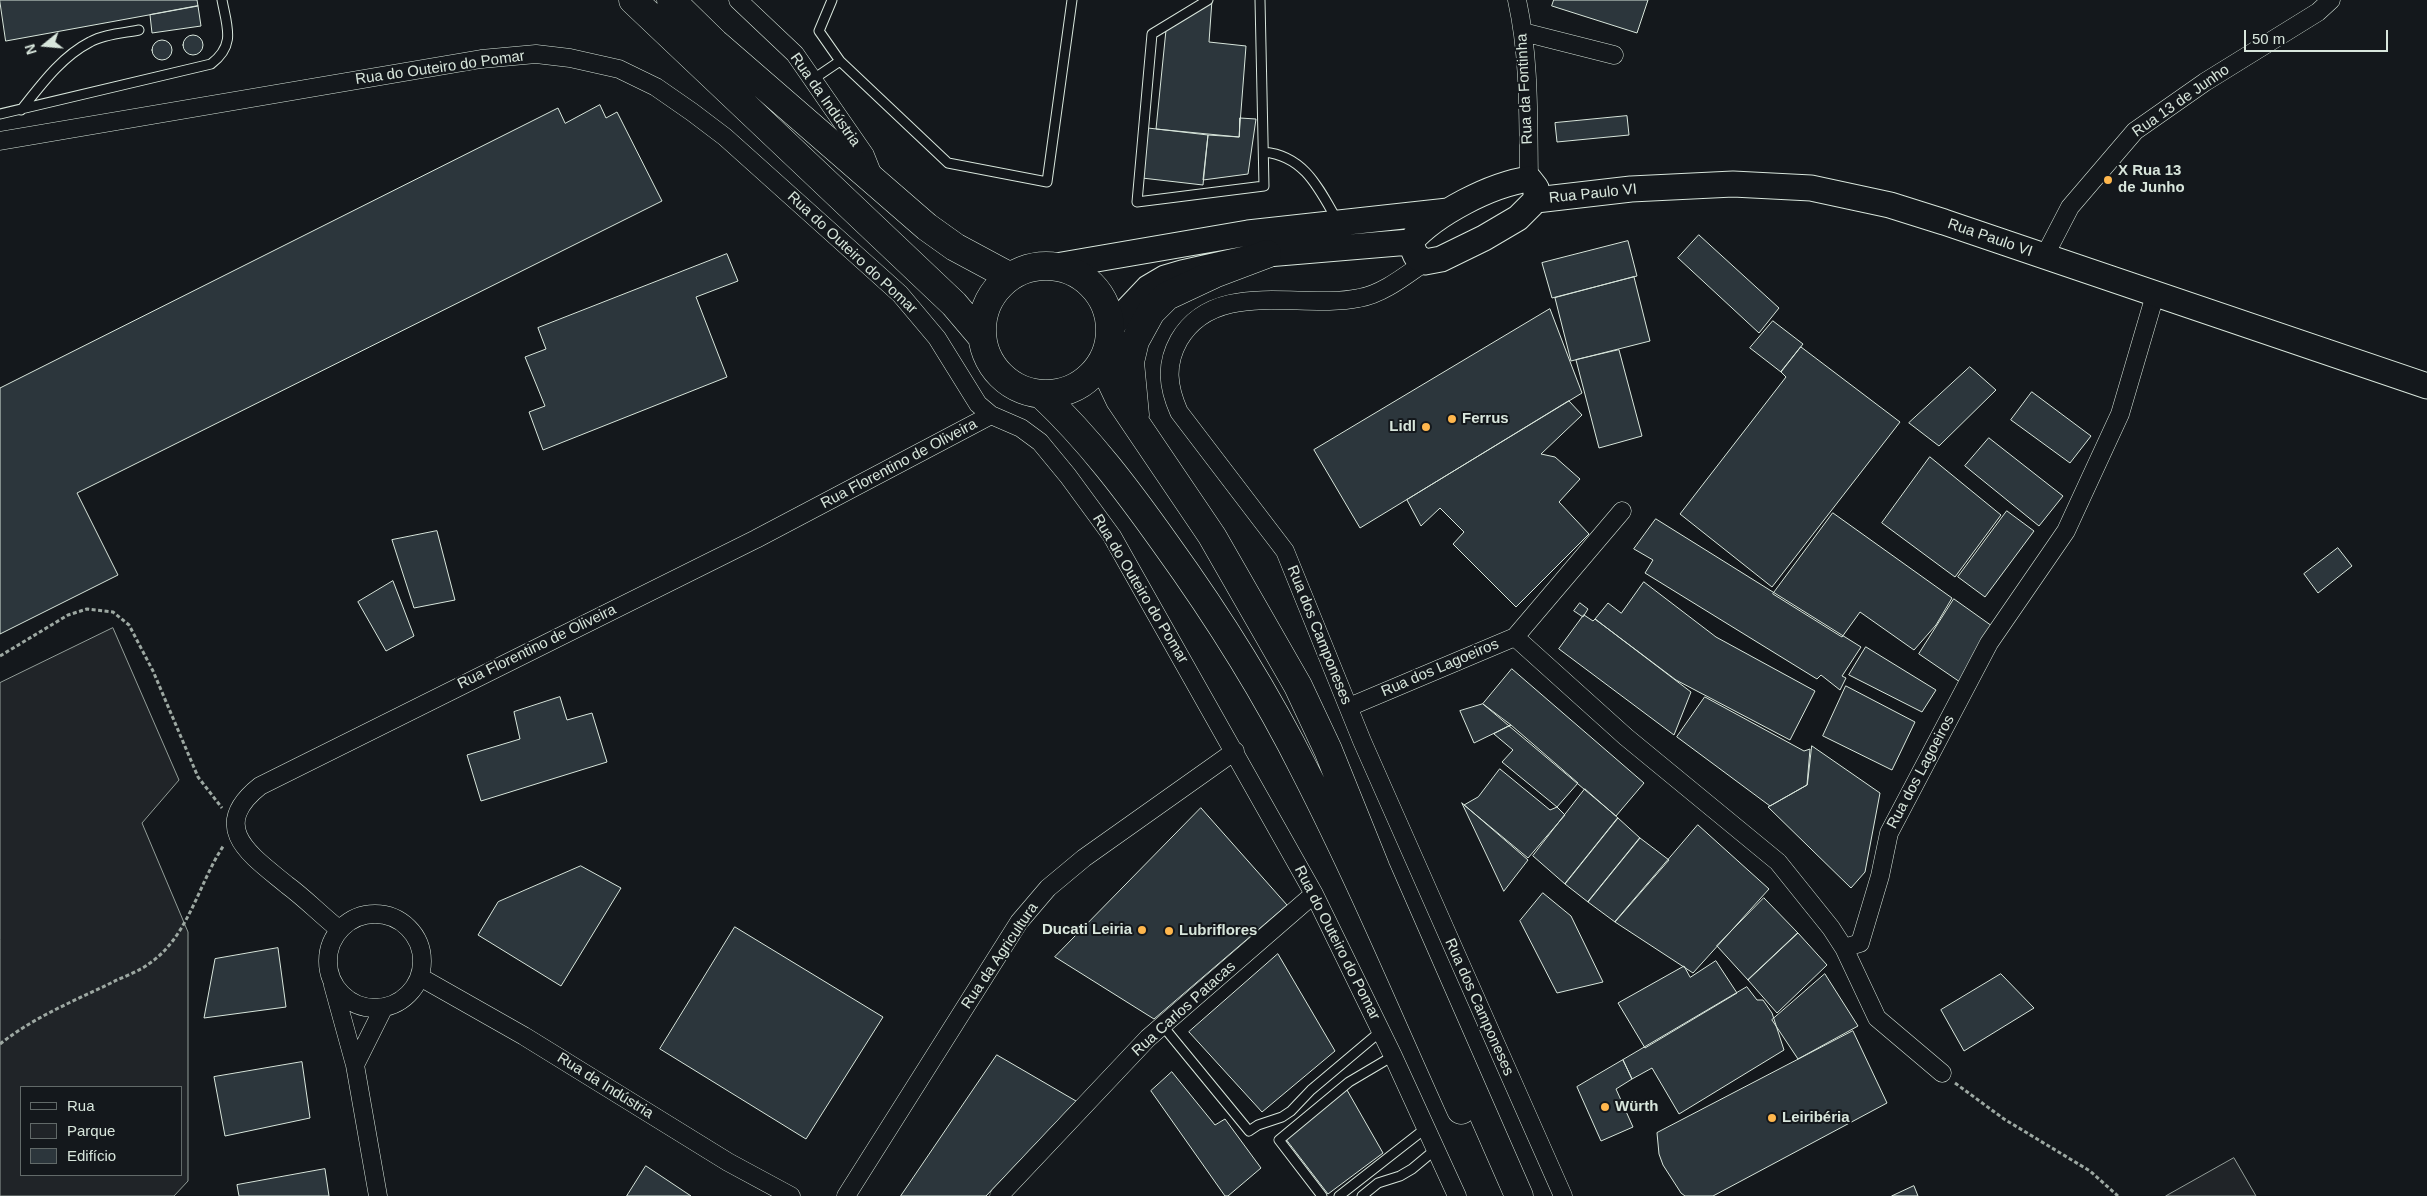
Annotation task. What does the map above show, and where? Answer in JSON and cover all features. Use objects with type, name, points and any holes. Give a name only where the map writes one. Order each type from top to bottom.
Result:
[{"type":"highway","points":[[618,0],[647,25],[685,49]]},
{"type":"highway","points":[[633,0],[954,304],[982,337]]},
{"type":"highway","points":[[671,0],[715,43],[878,187],[955,247],[1009,276]]},
{"type":"highway","points":[[1138,429],[1131,388],[1130,362],[1135,341],[1151,312],[1166,296],[1214,274],[1267,254]]},
{"type":"highway","points":[[1039,265],[1056,266],[1076,273],[1094,286],[1106,305],[1110,326],[1110,339],[1102,362],[1091,376],[1077,387],[1060,393],[1042,395],[1024,391],[1008,382],[995,370],[986,354],[982,337],[982,319],[987,303],[996,288],[1009,276],[1039,265]]},
{"type":"highway","points":[[1102,362],[1120,400],[1212,536],[1298,686],[1328,750],[1376,869],[1520,1196]]},
{"type":"highway","points":[[1042,395],[1063,414],[1132,497],[1206,600],[1242,658],[1305,770],[1360,884],[1499,1196]]},
{"type":"main road","name":"Rua Paulo VI","points":[[1410,242],[1419,232],[1448,211],[1513,181],[1532,190],[1682,185],[1774,185],[1811,188],[1899,208],[2427,386]]},
{"type":"main road","name":"Rua Paulo VI","points":[[1425,262],[1441,259],[1484,238],[1518,218],[1532,190]]},
{"type":"main road","points":[[1056,266],[1248,233],[1448,211]]},
{"type":"main road","points":[[1110,326],[1148,288],[1165,278],[1267,254],[1410,242],[1416,256],[1425,262]]},
{"type":"street","name":"Rua da Indústria","points":[[738,0],[795,54],[865,155],[878,187]]},
{"type":"street","name":"Rua da Fontinha","points":[[1517,0],[1523,32],[1528,95],[1532,190]]},
{"type":"street","name":"Rua 13 de Junho","points":[[2044,256],[2070,208],[2135,131],[2205,82],[2318,12],[2331,0]]},
{"type":"street","points":[[1523,32],[1614,55]]},
{"type":"street","name":"Rua do Outeiro do Pomar","points":[[0,141],[481,59],[536,54],[570,58],[619,69],[656,87],[725,137],[900,294],[937,338],[978,404],[991,415],[1021,428],[1040,442],[1068,476],[1106,529],[1235,752],[1314,894],[1393,1056],[1457,1196]]},
{"type":"street","name":"Rua dos Camponeses","points":[[1425,262],[1374,294],[1359,298],[1220,305],[1202,314],[1186,328],[1173,350],[1170,391],[1179,412],[1285,551],[1349,707],[1497,1049],[1563,1196]]},
{"type":"street","name":"Rua dos Lagoeiros","points":[[1349,707],[1515,637],[1626,737],[1778,862],[1832,928],[1844,948],[1860,943],[1880,876],[1889,833],[1985,652],[2066,531],[2120,414],[2154,295]]},
{"type":"street","name":"Rua Florentino de Oliveira","points":[[237,826],[237,812],[246,797],[260,786],[756,539],[991,415]]},
{"type":"street","points":[[1515,637],[1622,511]]},
{"type":"street","name":"Rua da Agricultura","points":[[846,1196],[1019,922],[1034,903],[1084,858],[1235,752]]},
{"type":"street","points":[[237,826],[239,840],[247,852],[340,930]]},
{"type":"street","name":"Rua Carlos Patacas","points":[[999,1196],[1148,1038],[1314,894]]},
{"type":"street","points":[[331,975],[337,987],[352,1001],[371,1008],[384,1007],[399,1002],[412,991],[420,977],[422,963],[421,948],[415,935],[405,924],[393,917],[379,914],[364,915],[351,920],[340,930],[332,944],[328,959],[331,975],[355,1065],[378,1196]]},
{"type":"street","points":[[1844,948],[1877,1018],[1942,1073]]},
{"type":"street","name":"Rua da Indústria","points":[[420,977],[524,1036],[728,1162],[791,1196]]},
{"type":"street","points":[[355,1065],[384,1007]]},
{"type":"lane","points":[[0,114],[211,64],[222,56],[229,41],[222,0]]},
{"type":"lane","points":[[832,0],[819,31],[840,61],[948,162],[1048,182],[1072,0]]},
{"type":"lane","points":[[1208,0],[1152,34],[1137,202],[1264,186],[1260,0]]},
{"type":"lane","points":[[21,110],[45,79],[68,57],[91,41],[139,30]]},
{"type":"lane","points":[[812,80],[840,61]]},
{"type":"lane","points":[[1264,152],[1280,153],[1310,176],[1338,222]]},
{"type":"lane","points":[[1162,1026],[1249,1131],[1258,1125],[1282,1117],[1291,1111],[1311,1090],[1381,1031]]},
{"type":"lane","points":[[1322,1196],[1279,1140],[1349,1082],[1393,1056]]},
{"type":"lane","points":[[1339,1196],[1426,1128]]},
{"type":"lane","points":[[1362,1196],[1378,1183],[1400,1176],[1412,1169],[1436,1149]]},
{"type":"path","points":[[0,656],[68,616],[86,610],[113,612],[129,625],[153,671],[198,777],[237,826],[211,864],[199,895],[174,939],[151,963],[23,1026],[0,1044]]},
{"type":"path","points":[[1942,1073],[2004,1119],[2090,1171],[2118,1196]]},
{"type":"green space","points":[[113,628],[179,780],[142,823],[188,932],[188,1181],[174,1196],[0,1196],[0,683]]},
{"type":"green space","points":[[2234,1158],[2256,1196],[2166,1196]]},
{"type":"building","points":[[0,0],[197,0],[198,6],[6,41]]},
{"type":"building","points":[[1212,0],[1209,42],[1246,46],[1239,137],[1156,129],[1166,30]]},
{"type":"building","points":[[1554,0],[1648,0],[1637,33],[1552,6]]},
{"type":"building","points":[[198,6],[201,26],[152,33],[150,15]]},
{"type":"building","points":[[193,35],[200,38],[203,45],[200,52],[193,55],[186,52],[183,45],[186,38]]},
{"type":"building","points":[[162,40],[169,43],[172,50],[169,57],[162,60],[155,57],[152,50],[155,43]]},
{"type":"building","points":[[600,105],[606,118],[617,112],[662,201],[77,493],[118,575],[0,634],[0,388],[558,108],[565,123]]},
{"type":"building","points":[[1627,116],[1629,135],[1557,142],[1555,123]]},
{"type":"building","points":[[1240,118],[1256,119],[1248,174],[1203,180],[1208,135],[1239,137]]},
{"type":"building","points":[[1148,128],[1208,135],[1203,185],[1142,178]]},
{"type":"building","points":[[1699,235],[1779,308],[1759,333],[1678,258]]},
{"type":"building","points":[[1628,241],[1637,276],[1552,298],[1542,263]]},
{"type":"building","points":[[727,254],[738,281],[696,297],[727,377],[543,450],[529,412],[545,406],[525,357],[546,349],[538,328]]},
{"type":"building","points":[[1634,277],[1650,341],[1571,361],[1555,298]]},
{"type":"building","name":"Ferrus","points":[[1550,309],[1582,393],[1360,528],[1314,450]]},
{"type":"building","points":[[1773,321],[1803,344],[1781,372],[1750,348]]},
{"type":"building","points":[[1801,347],[1900,422],[1772,587],[1680,514],[1786,377],[1781,372]]},
{"type":"building","points":[[1619,350],[1642,436],[1599,448],[1576,360]]},
{"type":"building","points":[[1970,367],[1996,390],[1939,446],[1909,423]]},
{"type":"building","points":[[2032,392],[2091,436],[2070,463],[2011,420]]},
{"type":"building","points":[[1569,401],[1582,415],[1541,454],[1555,457],[1580,479],[1559,502],[1589,534],[1516,607],[1453,544],[1464,532],[1440,508],[1421,526],[1407,500]]},
{"type":"building","points":[[1989,438],[2063,496],[2039,526],[1965,466]]},
{"type":"building","points":[[1930,457],[2001,515],[1955,577],[1882,523]]},
{"type":"building","points":[[2007,511],[2034,531],[1985,597],[1958,577]]},
{"type":"building","points":[[1833,513],[1952,598],[1936,625],[1914,650],[1860,612],[1842,637],[1773,594]]},
{"type":"building","points":[[1656,519],[1861,647],[1842,676],[1846,678],[1840,690],[1821,675],[1817,679],[1645,573],[1653,560],[1634,549]]},
{"type":"building","points":[[437,531],[455,600],[414,608],[392,540]]},
{"type":"building","points":[[2338,548],[2352,566],[2318,593],[2304,574]]},
{"type":"building","points":[[393,581],[414,636],[386,651],[358,602]]},
{"type":"building","points":[[1644,582],[1716,637],[1815,691],[1790,740],[1676,680],[1595,619],[1608,603],[1621,613]]},
{"type":"building","points":[[1954,599],[1992,626],[1960,682],[1919,654]]},
{"type":"building","points":[[1580,603],[1588,609],[1583,617],[1574,611]]},
{"type":"building","points":[[1584,615],[1593,621],[1595,619],[1691,692],[1674,735],[1559,649]]},
{"type":"building","points":[[1866,647],[1936,690],[1922,712],[1849,675]]},
{"type":"building","points":[[1512,669],[1644,783],[1616,816],[1483,704]]},
{"type":"building","points":[[1846,686],[1915,722],[1892,770],[1823,736]]},
{"type":"building","points":[[560,697],[567,720],[592,713],[607,762],[481,801],[467,755],[520,739],[514,712]]},
{"type":"building","points":[[1705,697],[1804,751],[1810,749],[1807,785],[1770,806],[1677,737]]},
{"type":"building","points":[[1483,704],[1511,725],[1474,743],[1460,711]]},
{"type":"building","points":[[1511,725],[1578,783],[1557,807],[1502,762],[1513,750],[1494,734]]},
{"type":"building","points":[[1812,746],[1880,793],[1865,872],[1851,888],[1768,807],[1807,785]]},
{"type":"building","points":[[1500,769],[1550,810],[1557,807],[1565,815],[1528,858],[1464,805],[1478,797]]},
{"type":"building","points":[[1585,789],[1618,818],[1565,884],[1533,856]]},
{"type":"building","points":[[1462,803],[1528,860],[1504,891]]},
{"type":"building","name":"Lubriflores","points":[[1201,808],[1287,905],[1154,1019],[1055,957]]},
{"type":"building","points":[[1618,818],[1640,838],[1588,902],[1565,884]]},
{"type":"building","points":[[1698,825],[1769,889],[1693,973],[1615,922]]},
{"type":"building","points":[[1640,838],[1669,860],[1615,922],[1588,902]]},
{"type":"building","points":[[581,866],[621,888],[561,986],[478,935],[498,902]]},
{"type":"building","points":[[1543,893],[1571,916],[1603,982],[1557,993],[1520,921]]},
{"type":"building","points":[[1764,898],[1798,933],[1748,980],[1717,946]]},
{"type":"building","points":[[735,927],[883,1017],[806,1139],[660,1049]]},
{"type":"building","points":[[1798,933],[1827,965],[1777,1013],[1748,980]]},
{"type":"building","points":[[278,948],[286,1007],[204,1018],[215,959]]},
{"type":"building","points":[[1278,954],[1335,1051],[1262,1112],[1189,1032]]},
{"type":"building","points":[[1716,961],[1737,993],[1645,1048],[1618,1003],[1684,966],[1690,977]]},
{"type":"building","points":[[1825,974],[1858,1026],[1798,1059],[1772,1020]]},
{"type":"building","points":[[2001,974],[2034,1008],[1964,1051],[1941,1010]]},
{"type":"building","points":[[1747,987],[1757,1000],[1763,1000],[1772,1013],[1784,1050],[1679,1114],[1652,1068],[1632,1079],[1623,1060]]},
{"type":"building","name":"Leiribéria","points":[[1853,1031],[1887,1103],[1713,1196],[1685,1196],[1681,1193],[1663,1165],[1659,1154],[1657,1133]]},
{"type":"building","points":[[997,1055],[1076,1101],[986,1196],[901,1196]]},
{"type":"building","points":[[1623,1060],[1632,1079],[1616,1089],[1633,1127],[1601,1141],[1577,1087]]},
{"type":"building","points":[[302,1062],[310,1118],[225,1136],[214,1077]]},
{"type":"building","points":[[1172,1072],[1215,1125],[1225,1119],[1261,1168],[1228,1196],[1225,1196],[1151,1091]]},
{"type":"building","points":[[1347,1090],[1383,1153],[1328,1194],[1285,1138]]},
{"type":"building","points":[[646,1166],[691,1196],[627,1196]]},
{"type":"building","points":[[325,1169],[329,1196],[239,1196],[237,1185]]},
{"type":"building","points":[[1914,1186],[1918,1196],[1892,1196]]},
{"type":"place","name":"X Rua 13 de Junho","points":[[2108,180]]},
{"type":"place","name":"Ferrus","points":[[1452,419]]},
{"type":"place","name":"Lidl","points":[[1426,427]]},
{"type":"place","name":"Ducati Leiria","points":[[1142,930]]},
{"type":"place","name":"Lubriflores","points":[[1169,931]]},
{"type":"place","name":"Würth","points":[[1605,1107]]},
{"type":"place","name":"Leiribéria","points":[[1772,1118]]}]
